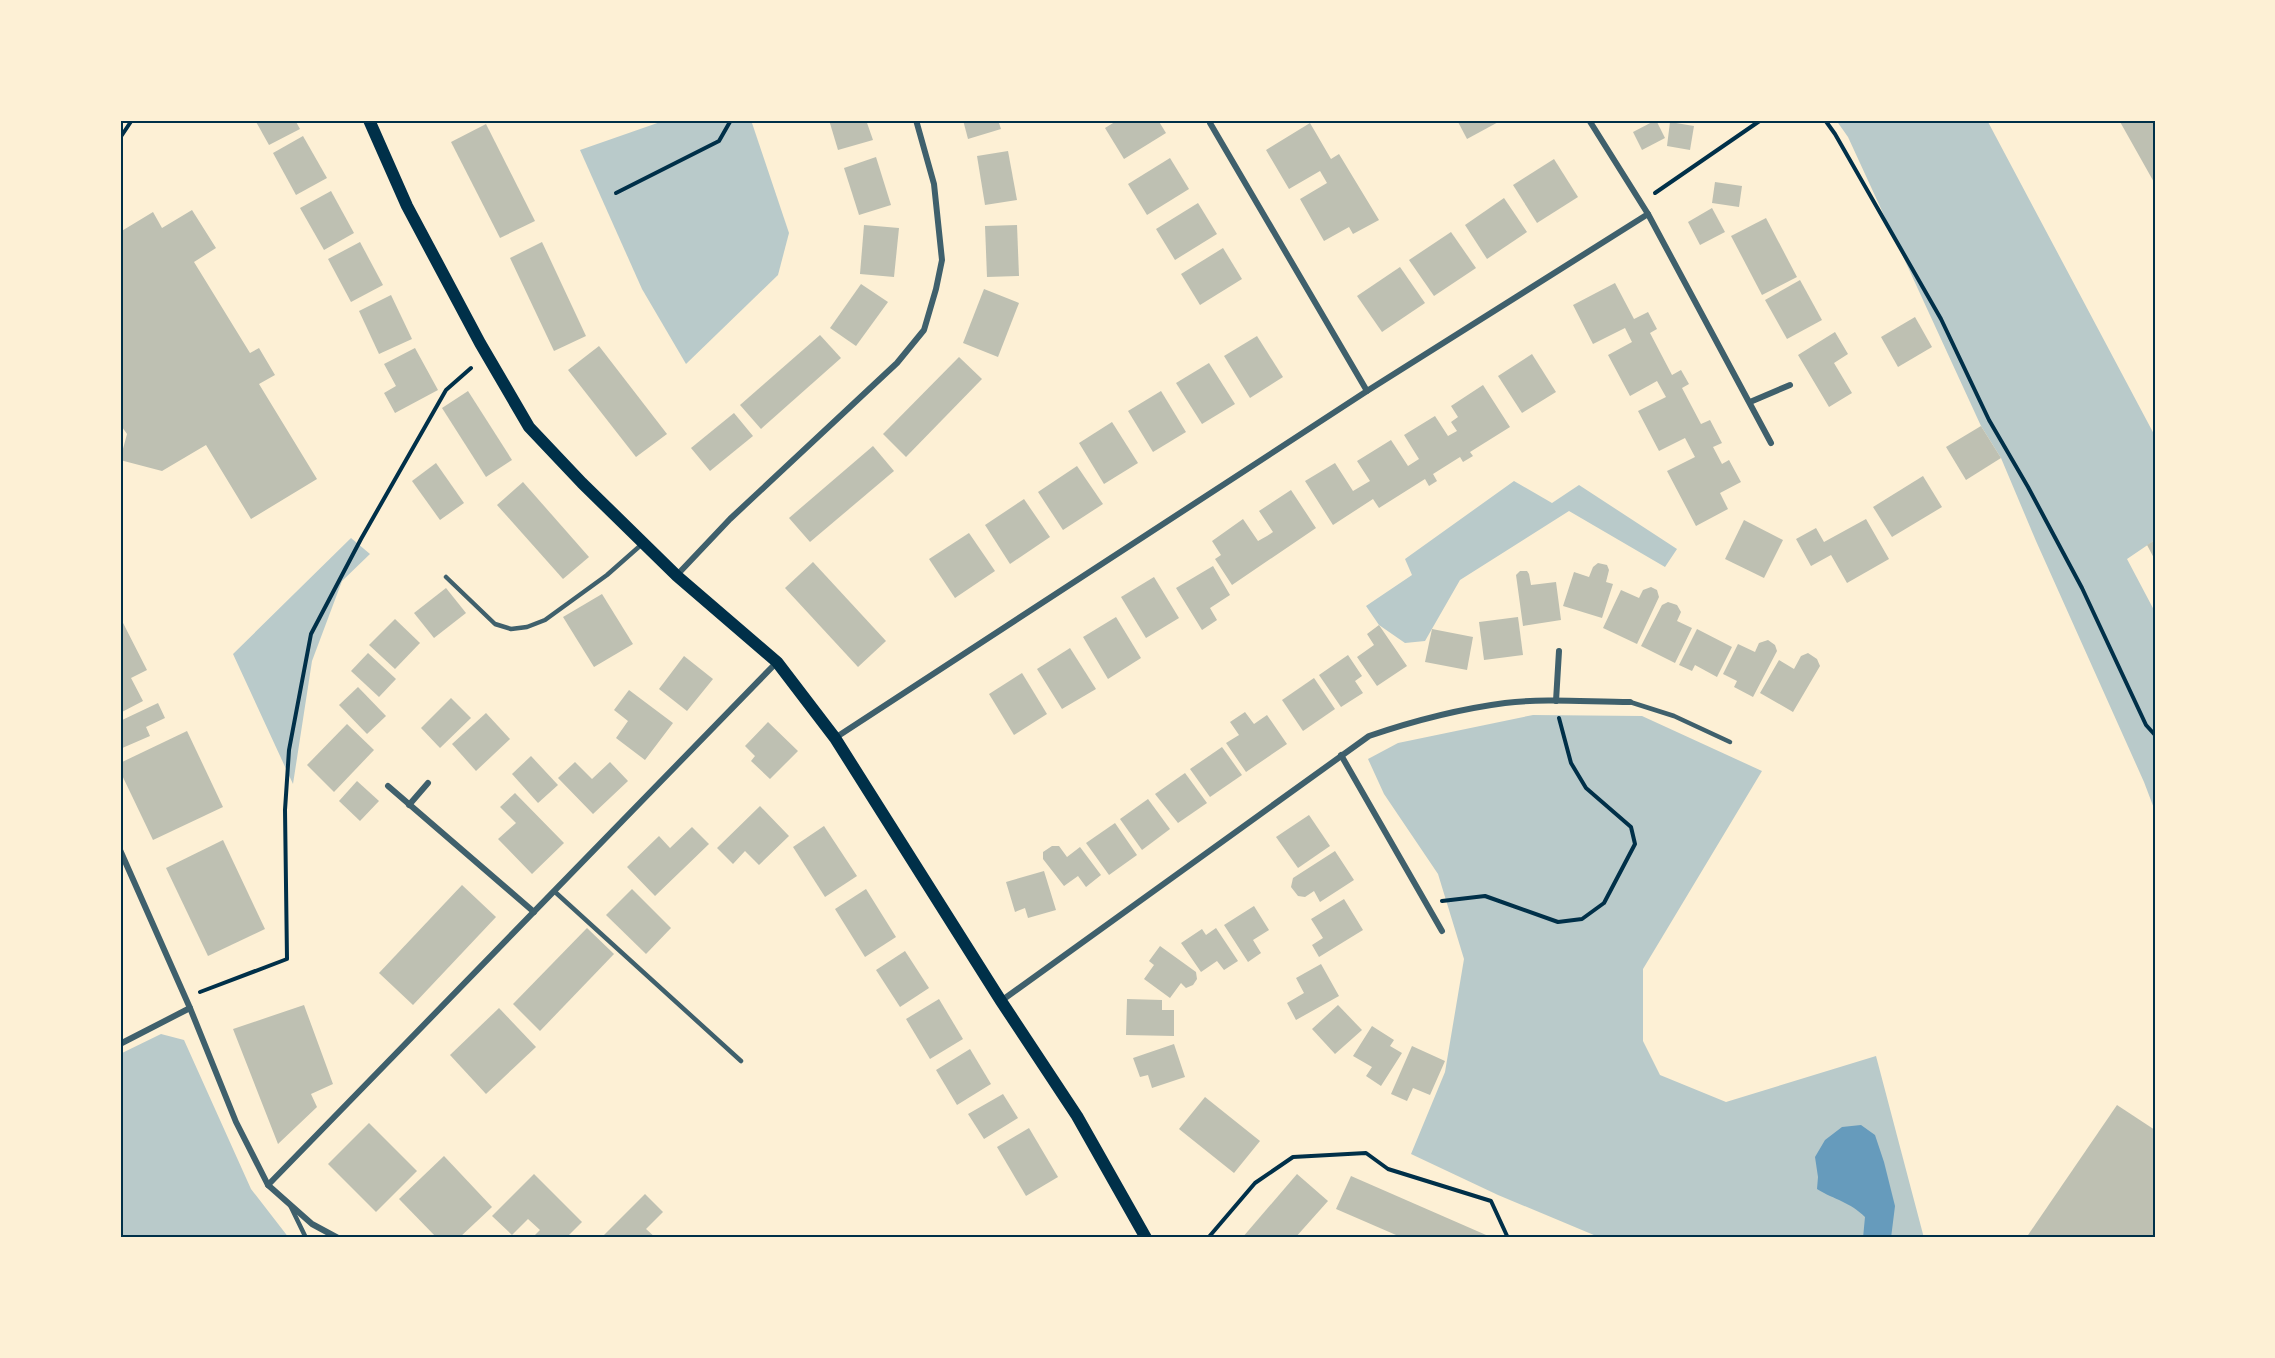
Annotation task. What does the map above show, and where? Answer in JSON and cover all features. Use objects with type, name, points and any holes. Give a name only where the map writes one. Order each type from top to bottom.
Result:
[{"type":"main road","points":[[369,120],[407,206],[487,355],[530,427],[582,483],[677,576],[777,662],[835,738],[1001,1001],[1077,1116],[1146,1238]]},
{"type":"street","points":[[677,576],[730,519],[897,363],[924,330],[942,260],[934,184],[916,120]]},
{"type":"street","points":[[1590,120],[1648,214],[1771,443]]},
{"type":"street","points":[[1210,123],[1368,391]]},
{"type":"street","points":[[835,738],[1368,391],[1648,214]]},
{"type":"street","points":[[1750,402],[1790,385]]},
{"type":"street","points":[[1556,701],[1559,651]]},
{"type":"street","points":[[268,1185],[777,662]]},
{"type":"street","points":[[1001,1001],[1369,736],[1407,723],[1505,703],[1630,702]]},
{"type":"street","points":[[1341,755],[1442,931]]},
{"type":"street","points":[[409,805],[428,783]]},
{"type":"street","points":[[388,786],[534,912]]},
{"type":"street","points":[[120,850],[190,1008],[236,1122],[268,1185],[312,1224],[338,1238]]},
{"type":"street","points":[[120,1044],[190,1008]]},
{"type":"lane","points":[[446,577],[495,624],[511,629],[527,627],[545,620],[607,575],[644,543]]},
{"type":"lane","points":[[1630,702],[1674,716],[1730,742]]},
{"type":"lane","points":[[554,891],[741,1061]]},
{"type":"lane","points":[[289,1203],[306,1238]]},
{"type":"path","points":[[120,138],[132,120]]},
{"type":"path","points":[[616,193],[718,141],[731,120]]},
{"type":"path","points":[[1648,214],[1656,191],[1761,120]]},
{"type":"path","points":[[1825,120],[1941,319],[1989,420],[2077,578],[2146,725],[2155,735]]},
{"type":"path","points":[[190,1008],[201,992],[287,959],[285,810],[289,750],[311,634],[361,539],[446,390],[487,355]]},
{"type":"path","points":[[1427,906],[1446,899],[1485,896],[1558,922],[1582,919],[1604,903],[1635,844],[1631,827],[1586,788],[1570,763],[1556,701]]},
{"type":"path","points":[[1208,1238],[1255,1183],[1293,1157],[1366,1154],[1388,1169],[1491,1201],[1508,1238]]},
{"type":"shaded area","points":[[666,120],[751,120],[789,233],[778,275],[686,364],[642,289],[580,150]]},
{"type":"shaded area","points":[[1836,120],[1987,120],[2155,436],[2155,540],[2127,559],[2155,612],[2155,811],[2001,458],[1981,426],[1848,137]]},
{"type":"shaded area","points":[[1514,481],[1552,503],[1579,485],[1677,549],[1665,567],[1569,511],[1460,580],[1425,641],[1405,643],[1379,625],[1366,606],[1412,575],[1405,559]]},
{"type":"shaded area","points":[[351,538],[370,554],[342,581],[312,661],[293,784],[233,654]]},
{"type":"shaded area","points":[[1533,715],[1642,716],[1762,771],[1643,969],[1643,1041],[1660,1075],[1726,1102],[1876,1056],[1924,1238],[1601,1238],[1498,1195],[1411,1154],[1445,1072],[1464,959],[1438,874],[1384,794],[1368,759],[1398,743]]},
{"type":"shaded area","points":[[161,1034],[184,1040],[251,1189],[289,1238],[120,1238],[120,1054]]},
{"type":"water","points":[[1861,1125],[1875,1135],[1884,1162],[1895,1206],[1891,1238],[1863,1238],[1865,1217],[1848,1204],[1817,1189],[1815,1157],[1825,1140],[1842,1127]]},
{"type":"building","points":[[255,120],[295,120],[300,129],[269,145]]},
{"type":"building","points":[[829,120],[866,120],[873,140],[838,150]]},
{"type":"building","points":[[963,120],[998,120],[1001,129],[968,139]]},
{"type":"building","points":[[1118,120],[1158,120],[1166,133],[1124,159],[1105,128]]},
{"type":"building","points":[[1457,120],[1502,120],[1467,139]]},
{"type":"building","points":[[1656,120],[1665,138],[1642,150],[1633,132]]},
{"type":"building","points":[[2119,120],[2155,120],[2155,184]]},
{"type":"building","points":[[1670,122],[1694,126],[1690,150],[1667,146]]},
{"type":"building","points":[[1310,123],[1331,159],[1339,154],[1379,220],[1353,234],[1349,227],[1324,241],[1300,199],[1327,183],[1320,171],[1289,189],[1266,150]]},
{"type":"building","points":[[486,124],[535,221],[500,238],[451,142]]},
{"type":"building","points":[[303,136],[327,178],[296,195],[273,153]]},
{"type":"building","points":[[1008,151],[1017,200],[985,205],[977,156]]},
{"type":"building","points":[[876,157],[891,205],[859,215],[844,168]]},
{"type":"building","points":[[1170,158],[1189,189],[1147,215],[1128,184]]},
{"type":"building","points":[[1554,159],[1578,197],[1537,223],[1513,185]]},
{"type":"building","points":[[1715,182],[1742,186],[1739,207],[1712,203]]},
{"type":"building","points":[[331,191],[354,233],[324,250],[300,208]]},
{"type":"building","points":[[1504,198],[1527,232],[1487,259],[1465,225]]},
{"type":"building","points":[[1198,203],[1217,234],[1175,260],[1156,229]]},
{"type":"building","points":[[1712,208],[1725,232],[1700,245],[1688,222]]},
{"type":"building","points":[[192,210],[216,248],[194,262],[250,353],[259,348],[275,375],[259,384],[317,479],[251,519],[206,445],[162,471],[120,460],[127,434],[120,424],[120,232],[153,212],[162,228]]},
{"type":"building","points":[[1766,218],[1797,277],[1762,295],[1731,236]]},
{"type":"building","points":[[864,225],[899,228],[894,277],[860,274]]},
{"type":"building","points":[[1017,225],[1019,276],[987,277],[985,226]]},
{"type":"building","points":[[1451,232],[1476,268],[1434,296],[1409,260]]},
{"type":"building","points":[[360,242],[383,285],[351,302],[328,259]]},
{"type":"building","points":[[542,242],[586,336],[554,351],[510,258]]},
{"type":"building","points":[[1223,248],[1242,279],[1200,305],[1181,274]]},
{"type":"building","points":[[1400,267],[1425,303],[1382,332],[1357,296]]},
{"type":"building","points":[[1800,280],[1822,320],[1787,339],[1765,300]]},
{"type":"building","points":[[1615,283],[1634,319],[1648,312],[1657,329],[1650,333],[1672,375],[1681,370],[1689,384],[1682,388],[1701,424],[1710,420],[1722,443],[1713,447],[1722,464],[1729,460],[1741,482],[1720,493],[1728,509],[1696,526],[1667,471],[1695,457],[1685,438],[1659,451],[1638,411],[1666,397],[1657,381],[1630,396],[1608,355],[1632,342],[1625,328],[1593,344],[1573,305]]},
{"type":"building","points":[[861,284],[888,302],[856,346],[830,328]]},
{"type":"building","points":[[984,289],[1019,303],[998,357],[963,343]]},
{"type":"building","points":[[391,295],[412,339],[379,354],[359,311]]},
{"type":"building","points":[[1915,317],[1932,347],[1898,367],[1881,337]]},
{"type":"building","points":[[1835,332],[1848,354],[1834,363],[1852,393],[1829,407],[1798,355]]},
{"type":"building","points":[[820,335],[841,358],[761,429],[740,405]]},
{"type":"building","points":[[1257,336],[1283,377],[1250,398],[1224,356]]},
{"type":"building","points":[[599,346],[667,434],[636,457],[568,370]]},
{"type":"building","points":[[415,348],[438,390],[395,413],[384,393],[396,386],[384,364]]},
{"type":"building","points":[[1532,354],[1556,392],[1522,413],[1498,376]]},
{"type":"building","points":[[959,357],[982,379],[906,457],[883,434]]},
{"type":"building","points":[[1209,363],[1235,404],[1202,424],[1176,383]]},
{"type":"building","points":[[1483,385],[1510,427],[1470,452],[1473,456],[1463,462],[1460,457],[1433,474],[1437,481],[1429,486],[1425,479],[1379,508],[1373,499],[1333,525],[1305,481],[1335,463],[1353,491],[1370,481],[1357,461],[1391,440],[1408,466],[1419,459],[1404,435],[1435,416],[1448,436],[1457,431],[1451,422],[1458,417],[1451,406]]},
{"type":"building","points":[[468,391],[512,460],[486,477],[442,408]]},
{"type":"building","points":[[1161,391],[1186,432],[1153,452],[1128,411]]},
{"type":"building","points":[[734,413],[753,436],[710,471],[691,448]]},
{"type":"building","points":[[1112,422],[1138,463],[1104,484],[1079,443]]},
{"type":"building","points":[[1981,426],[2001,458],[1966,480],[1946,447]]},
{"type":"building","points":[[873,446],[894,471],[810,542],[789,518]]},
{"type":"building","points":[[436,463],[464,503],[440,520],[412,481]]},
{"type":"building","points":[[1077,466],[1103,504],[1063,530],[1038,492]]},
{"type":"building","points":[[1923,476],[1942,507],[1892,537],[1873,507]]},
{"type":"building","points":[[523,482],[589,557],[563,579],[497,505]]},
{"type":"building","points":[[1291,490],[1316,528],[1232,585],[1215,559],[1221,555],[1212,541],[1243,519],[1258,541],[1267,536],[1273,532],[1259,511]]},
{"type":"building","points":[[1024,499],[1050,537],[1010,564],[985,525]]},
{"type":"building","points":[[1866,519],[1889,559],[1847,583],[1831,555],[1811,566],[1796,539],[1816,528],[1824,542]]},
{"type":"building","points":[[1744,520],[1783,540],[1764,578],[1725,559]]},
{"type":"building","points":[[969,533],[995,571],[955,598],[929,559]]},
{"type":"building","points":[[2155,540],[2155,560],[2147,545]]},
{"type":"building","points":[[813,562],[886,641],[858,667],[785,588]]},
{"type":"building","points":[[1598,563],[1607,565],[1609,570],[1606,582],[1613,584],[1602,618],[1563,606],[1574,572],[1589,577],[1593,567]]},
{"type":"building","points":[[1213,566],[1230,595],[1210,608],[1217,620],[1202,630],[1176,588]]},
{"type":"building","points":[[1520,571],[1527,571],[1531,585],[1556,582],[1561,620],[1523,626],[1516,575]]},
{"type":"building","points":[[1154,577],[1179,618],[1146,638],[1121,597]]},
{"type":"building","points":[[1651,587],[1657,590],[1659,597],[1637,644],[1603,628],[1621,590],[1639,598],[1643,590]]},
{"type":"building","points":[[446,588],[466,613],[434,638],[414,613]]},
{"type":"building","points":[[602,594],[633,644],[594,667],[563,617]]},
{"type":"building","points":[[1668,602],[1677,605],[1681,612],[1677,621],[1692,628],[1675,663],[1641,646],[1662,605]]},
{"type":"building","points":[[120,617],[147,670],[131,678],[143,701],[120,713]]},
{"type":"building","points":[[1116,617],[1141,658],[1108,679],[1083,637]]},
{"type":"building","points":[[1518,617],[1523,655],[1484,660],[1479,622]]},
{"type":"building","points":[[395,619],[420,643],[395,669],[369,645]]},
{"type":"building","points":[[1379,625],[1407,666],[1377,686],[1357,657],[1374,645],[1367,634]]},
{"type":"building","points":[[1432,629],[1473,637],[1467,670],[1425,662]]},
{"type":"building","points":[[1697,629],[1732,647],[1717,677],[1695,665],[1692,671],[1679,665]]},
{"type":"building","points":[[1768,640],[1775,645],[1777,651],[1753,697],[1734,687],[1737,681],[1723,674],[1738,644],[1755,652],[1759,643]]},
{"type":"building","points":[[1070,648],[1096,689],[1062,709],[1037,669]]},
{"type":"building","points":[[368,653],[396,679],[379,697],[351,671]]},
{"type":"building","points":[[1808,653],[1817,659],[1820,666],[1793,712],[1760,693],[1779,660],[1794,669],[1801,656]]},
{"type":"building","points":[[1348,655],[1362,676],[1355,681],[1363,693],[1341,707],[1319,675]]},
{"type":"building","points":[[684,656],[713,679],[687,711],[659,689]]},
{"type":"building","points":[[1022,673],[1047,714],[1014,735],[989,694]]},
{"type":"building","points":[[1314,678],[1335,709],[1303,731],[1282,700]]},
{"type":"building","points":[[358,687],[386,716],[367,734],[339,705]]},
{"type":"building","points":[[629,690],[673,723],[645,760],[616,738],[628,721],[614,710]]},
{"type":"building","points":[[451,698],[471,718],[440,748],[421,728]]},
{"type":"building","points":[[158,703],[165,718],[146,727],[150,736],[120,749],[120,721]]},
{"type":"building","points":[[1245,712],[1254,724],[1267,715],[1287,744],[1246,772],[1226,743],[1239,735],[1230,722]]},
{"type":"building","points":[[486,713],[510,739],[476,771],[452,744]]},
{"type":"building","points":[[768,722],[798,751],[770,779],[751,761],[755,756],[745,746]]},
{"type":"building","points":[[347,724],[374,750],[334,792],[307,765]]},
{"type":"building","points":[[187,731],[223,807],[153,840],[120,771],[120,763]]},
{"type":"building","points":[[1222,747],[1242,775],[1210,797],[1190,769]]},
{"type":"building","points":[[531,756],[558,785],[538,803],[512,774]]},
{"type":"building","points":[[575,762],[592,779],[610,762],[628,781],[593,814],[558,778]]},
{"type":"building","points":[[1185,773],[1207,803],[1178,823],[1155,794]]},
{"type":"building","points":[[357,781],[379,801],[360,821],[339,801]]},
{"type":"building","points":[[515,793],[564,843],[532,874],[498,839],[516,823],[500,807]]},
{"type":"building","points":[[1148,799],[1170,829],[1142,850],[1120,819]]},
{"type":"building","points":[[760,806],[789,836],[759,865],[745,851],[733,864],[717,848]]},
{"type":"building","points":[[1309,815],[1330,846],[1298,868],[1276,837]]},
{"type":"building","points":[[1115,823],[1137,855],[1109,875],[1086,843]]},
{"type":"building","points":[[824,826],[857,876],[825,897],[793,847]]},
{"type":"building","points":[[692,827],[709,844],[655,896],[627,867],[659,836],[670,848]]},
{"type":"building","points":[[223,840],[265,929],[208,956],[166,868]]},
{"type":"building","points":[[1052,846],[1059,846],[1067,857],[1080,847],[1101,875],[1086,887],[1078,876],[1064,886],[1043,859],[1043,852]]},
{"type":"building","points":[[1335,851],[1354,880],[1320,902],[1314,891],[1305,897],[1298,896],[1291,887],[1293,878]]},
{"type":"building","points":[[1044,871],[1056,910],[1028,918],[1025,908],[1015,912],[1006,882]]},
{"type":"building","points":[[462,885],[496,917],[413,1005],[379,973]]},
{"type":"building","points":[[632,889],[671,928],[646,954],[606,915]]},
{"type":"building","points":[[866,889],[896,937],[865,957],[835,909]]},
{"type":"building","points":[[1344,899],[1363,930],[1319,957],[1312,945],[1323,938],[1311,919]]},
{"type":"building","points":[[1254,906],[1269,930],[1253,940],[1261,953],[1248,962],[1224,925]]},
{"type":"building","points":[[587,928],[614,954],[540,1031],[513,1004]]},
{"type":"building","points":[[1216,928],[1238,961],[1224,970],[1217,961],[1201,972],[1181,943],[1202,929],[1206,935]]},
{"type":"building","points":[[1160,946],[1196,972],[1197,979],[1193,985],[1186,988],[1181,983],[1170,998],[1144,979],[1154,965],[1149,961]]},
{"type":"building","points":[[905,951],[929,988],[900,1007],[876,970]]},
{"type":"building","points":[[1321,964],[1339,996],[1296,1020],[1287,1003],[1304,993],[1296,978]]},
{"type":"building","points":[[939,999],[963,1039],[930,1059],[906,1019]]},
{"type":"building","points":[[1127,999],[1162,1000],[1162,1010],[1174,1010],[1174,1036],[1126,1035]]},
{"type":"building","points":[[304,1005],[333,1084],[311,1094],[317,1107],[278,1144],[233,1029]]},
{"type":"building","points":[[1338,1005],[1362,1030],[1335,1054],[1312,1029]]},
{"type":"building","points":[[499,1008],[536,1047],[486,1094],[450,1055]]},
{"type":"building","points":[[1372,1026],[1394,1040],[1390,1046],[1402,1053],[1381,1086],[1366,1076],[1372,1067],[1353,1056]]},
{"type":"building","points":[[1174,1044],[1185,1077],[1152,1088],[1148,1075],[1140,1077],[1133,1058]]},
{"type":"building","points":[[1412,1046],[1445,1061],[1430,1095],[1413,1088],[1407,1101],[1391,1094]]},
{"type":"building","points":[[970,1049],[991,1084],[957,1105],[936,1070]]},
{"type":"building","points":[[1003,1094],[1018,1118],[984,1139],[968,1114]]},
{"type":"building","points":[[1205,1097],[1260,1141],[1234,1173],[1179,1129]]},
{"type":"building","points":[[2117,1105],[2155,1130],[2155,1238],[2026,1238]]},
{"type":"building","points":[[369,1123],[417,1171],[376,1212],[328,1164]]},
{"type":"building","points":[[1029,1128],[1058,1177],[1026,1196],[997,1147]]},
{"type":"building","points":[[444,1156],[492,1207],[459,1238],[437,1238],[399,1199]]},
{"type":"building","points":[[534,1174],[582,1222],[566,1238],[532,1238],[540,1230],[528,1219],[512,1235],[492,1216]]},
{"type":"building","points":[[1297,1174],[1328,1201],[1295,1238],[1242,1238]]},
{"type":"building","points":[[1351,1176],[1493,1238],[1403,1238],[1336,1209]]},
{"type":"building","points":[[645,1194],[663,1212],[646,1229],[656,1238],[602,1237]]}]
